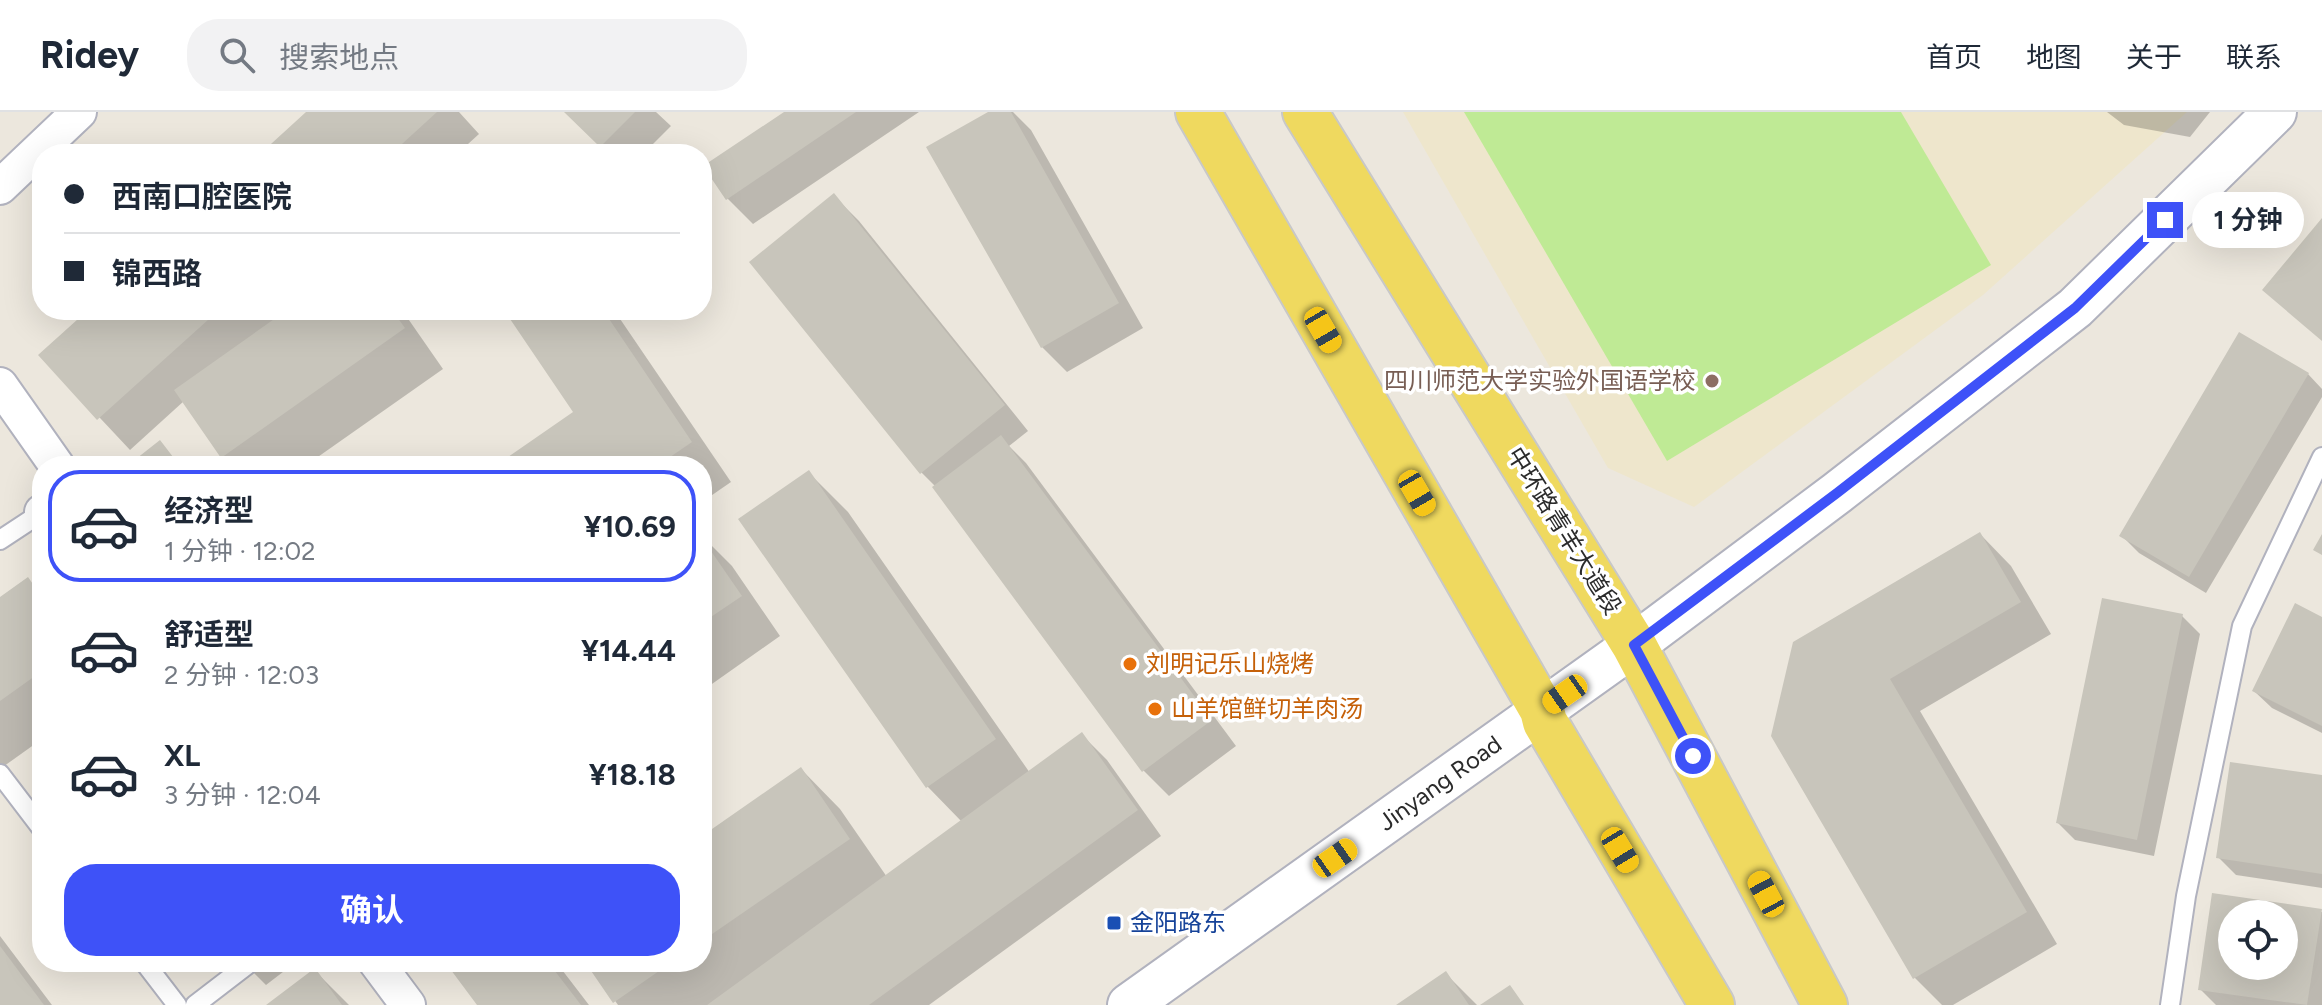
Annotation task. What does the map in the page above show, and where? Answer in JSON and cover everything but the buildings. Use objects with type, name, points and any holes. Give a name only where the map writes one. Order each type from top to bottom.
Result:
[{"type":"main road","points":[[1198,112],[1542,710],[1545,722],[1712,1005]]},
{"type":"main road","name":"中环路青羊大道段","points":[[1305,112],[1634,645],[1825,1005]]},
{"type":"street","points":[[45,144],[79,112]]},
{"type":"street","name":"Jinyang Road","points":[[1129,1005],[1634,645],[1850,483],[2075,308],[2275,112]]},
{"type":"street","points":[[0,187],[32,157]]},
{"type":"street","points":[[0,385],[50,456]]},
{"type":"street","points":[[383,972],[408,1005]]},
{"type":"lane","points":[[2170,1005],[2186,896],[2242,626],[2322,457]]},
{"type":"lane","points":[[0,540],[32,519]]},
{"type":"lane","points":[[0,774],[32,816]]},
{"type":"lane","points":[[152,972],[177,1005]]},
{"type":"lane","points":[[195,1005],[238,972]]},
{"type":"shaded area","name":"四川师范大学实验外国语学校","points":[[1403,112],[2187,112],[1983,295],[1694,507],[1608,468]]},
{"type":"green space","name":"四川师范大学实验外国语学校","points":[[1464,112],[1901,112],[1991,265],[1667,461]]},
{"type":"place","name":"四川师范大学实验外国语学校","points":[[1712,381]]},
{"type":"place","name":"刘明记乐山烧烤","points":[[1130,664]]},
{"type":"place","name":"山羊馆鲜切羊肉汤","points":[[1155,709]]},
{"type":"place","name":"金阳路东","points":[[1114,923]]},
{"type":"route","points":[[1693,756],[1634,645],[1837,493],[2075,308],[2165,220]]}]
